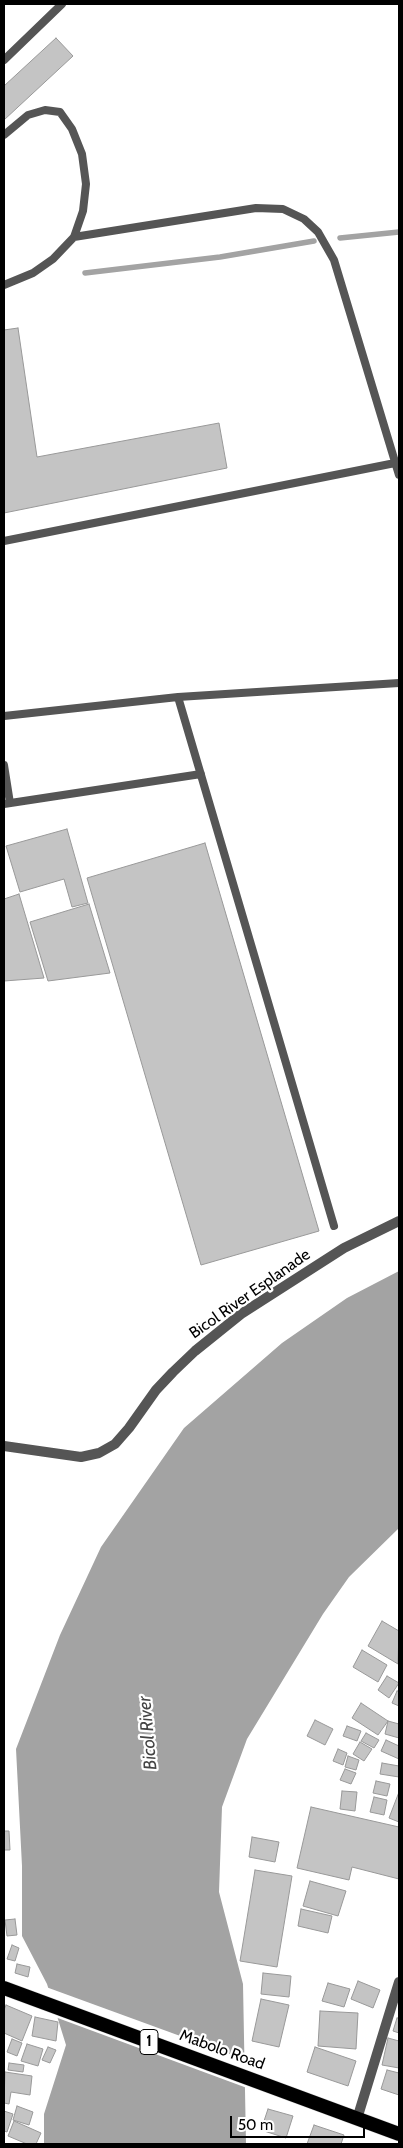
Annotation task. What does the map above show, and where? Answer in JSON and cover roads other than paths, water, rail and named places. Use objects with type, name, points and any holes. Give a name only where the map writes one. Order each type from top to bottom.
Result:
[{"type":"highway","name":"Mabolo Road","points":[[6,1989],[399,2134]]},
{"type":"street","name":"Bicol River Esplanade","points":[[4,1446],[81,1456],[99,1453],[115,1444],[156,1390],[173,1372],[195,1351],[241,1314],[344,1248],[399,1221]]},
{"type":"street","points":[[357,2119],[399,1982]]},
{"type":"lane","points":[[4,60],[62,4]]},
{"type":"lane","points":[[4,135],[28,114],[44,110],[60,112],[72,129],[82,154],[86,184],[83,211],[74,237],[53,259],[33,273],[4,285]]},
{"type":"lane","points":[[74,237],[256,208],[283,209],[304,219],[318,232],[334,260],[399,475]]},
{"type":"lane","points":[[4,541],[396,463]]},
{"type":"lane","points":[[4,716],[178,697],[399,683]]},
{"type":"lane","points":[[178,697],[334,1226]]},
{"type":"lane","points":[[4,765],[7,803],[201,774]]},
{"type":"water","name":"Bicol River","points":[[399,1271],[399,1528],[349,1577],[323,1614],[247,1739],[222,1807],[219,1892],[243,1984],[246,2144],[44,2144],[44,2114],[66,2045],[47,1984],[22,1936],[22,1866],[16,1749],[60,1635],[101,1547],[184,1428],[282,1343],[347,1298]]},
{"type":"waterway","points":[[340,238],[399,232]]},
{"type":"waterway","points":[[85,273],[220,257],[314,241]]}]
